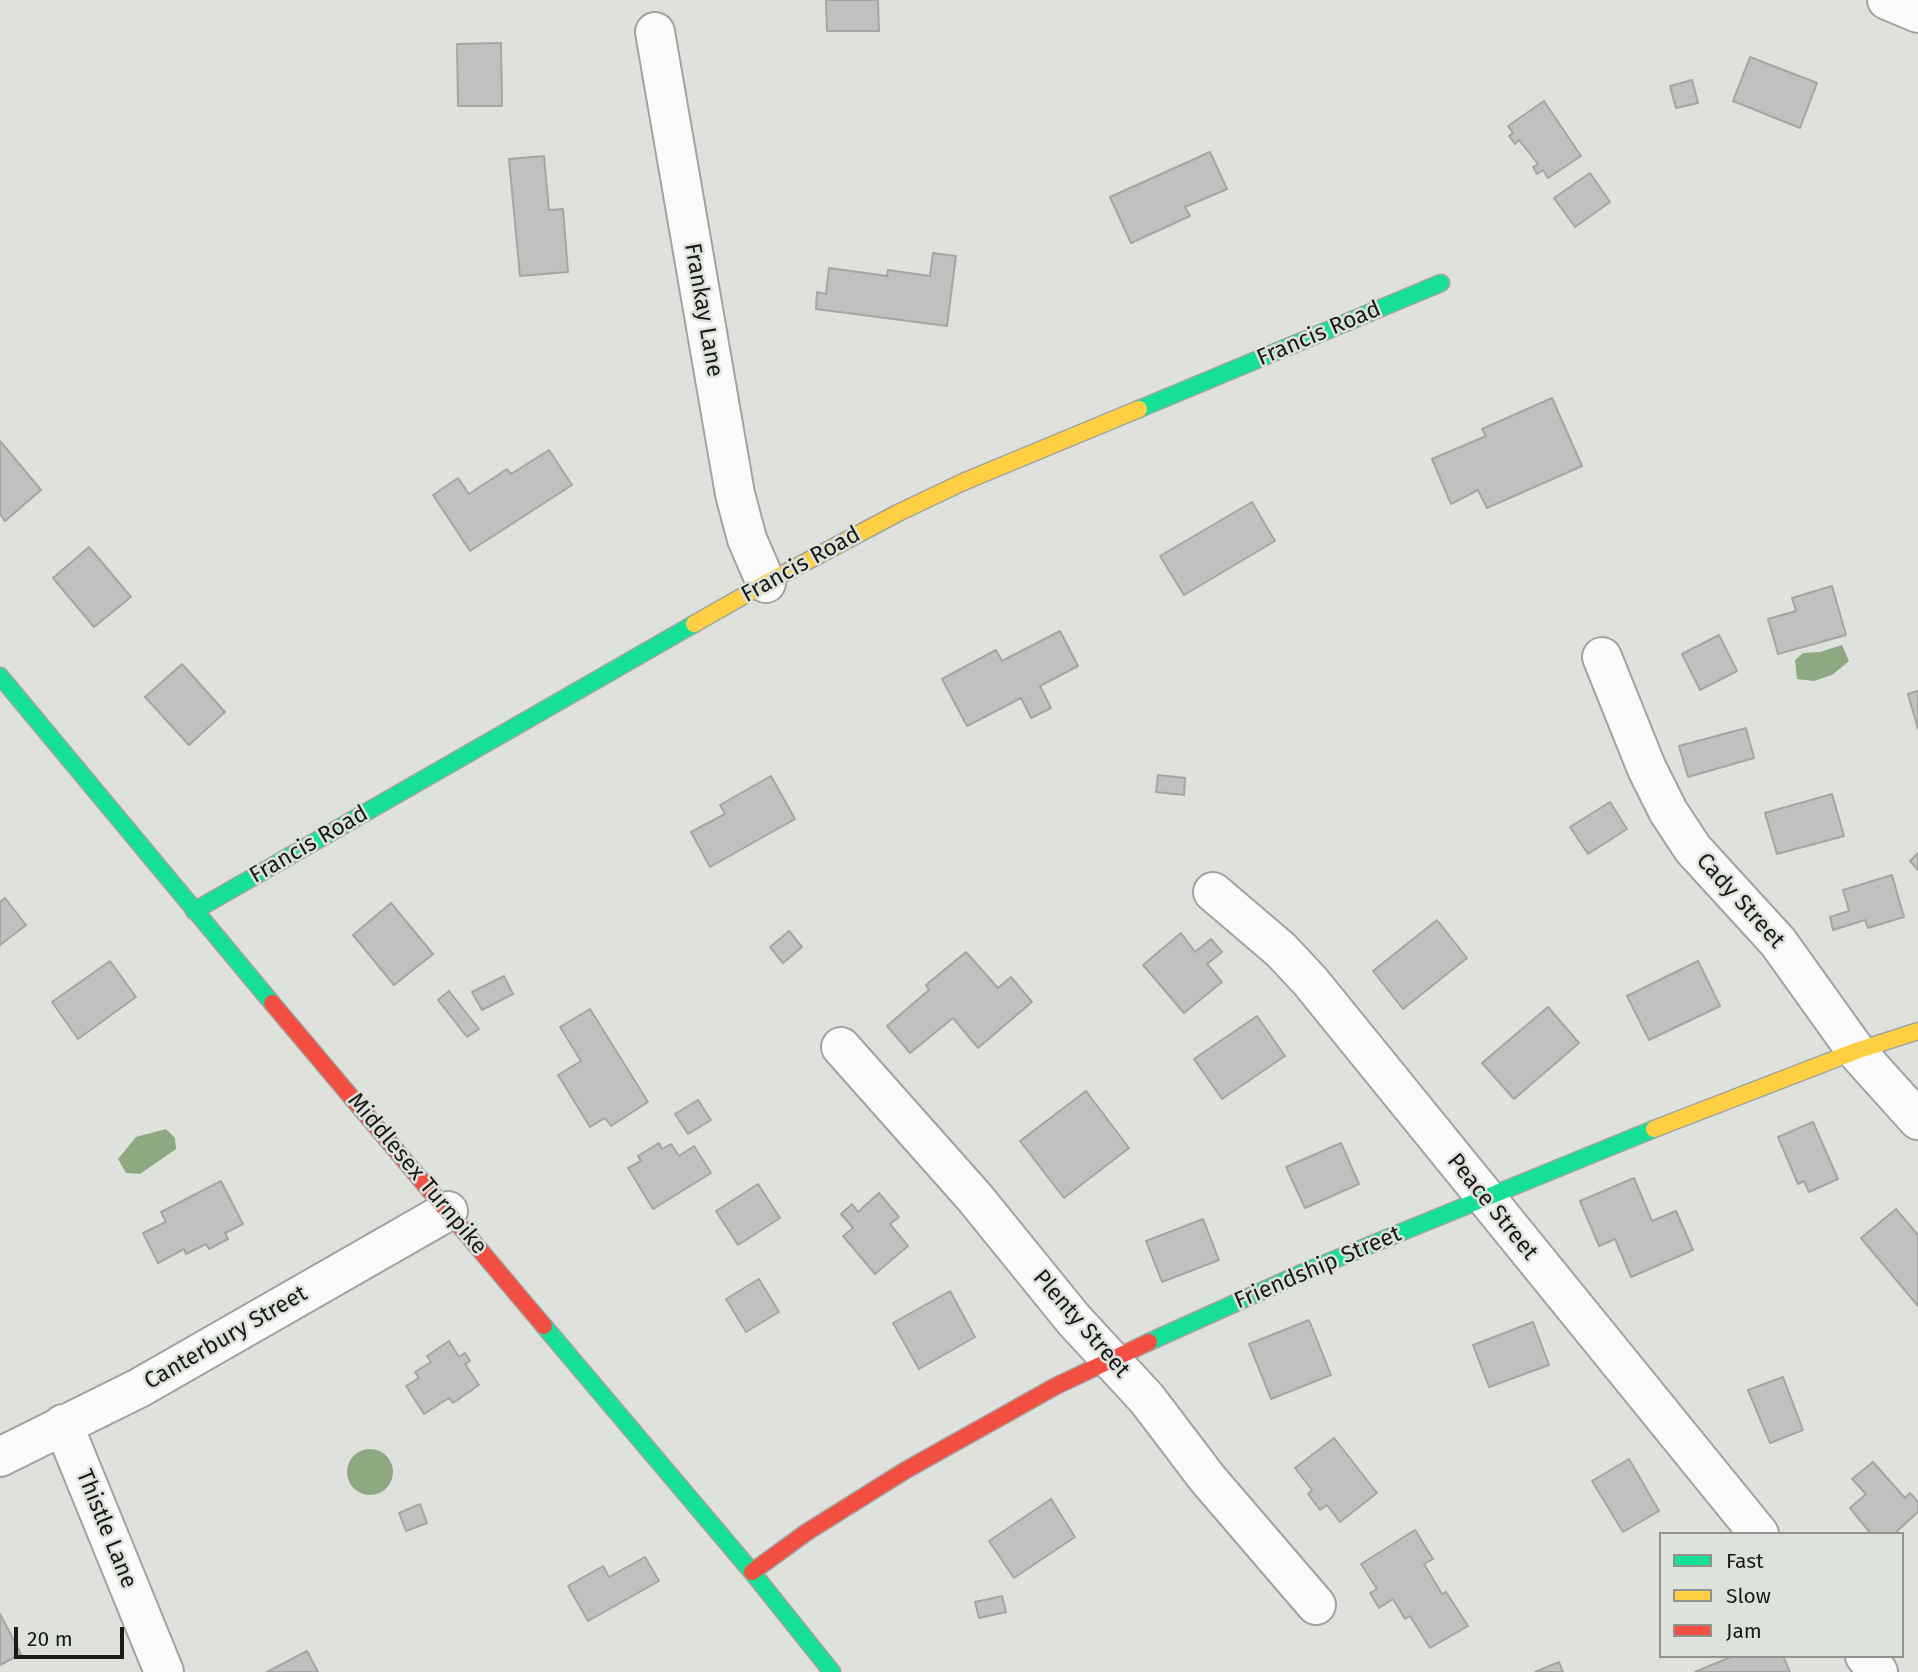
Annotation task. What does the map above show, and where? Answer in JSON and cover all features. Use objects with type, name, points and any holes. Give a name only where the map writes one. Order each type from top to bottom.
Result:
[{"type":"street","points":[[1887,0],[1918,13]]},
{"type":"street","name":"Frankay Lane","points":[[655,32],[736,494],[747,539],[766,583]]},
{"type":"street","name":"Francis Road","points":[[194,911],[766,583],[887,518],[963,482],[1441,283]]},
{"type":"street","name":"Cady Street","points":[[1602,657],[1647,769],[1668,811],[1693,849],[1778,943],[1856,1051],[1918,1120]]},
{"type":"street","name":"Middlesex Turnpike","points":[[0,676],[194,911],[752,1572],[832,1672]]},
{"type":"street","name":"Peace Street","points":[[1213,892],[1249,920],[1282,950],[1300,971],[1757,1532]]},
{"type":"street","name":"Friendship Street","points":[[752,1572],[807,1532],[906,1470],[1110,1359],[1304,1272],[1660,1127],[1856,1051],[1918,1031]]},
{"type":"street","name":"Plenty Street","points":[[841,1047],[975,1198],[1074,1320],[1147,1399],[1207,1478],[1316,1605]]},
{"type":"street","name":"Canterbury Street","points":[[0,1457],[139,1388],[449,1211]]},
{"type":"street","name":"Thistle Lane","points":[[63,1424],[164,1672]]},
{"type":"street","points":[[1867,1658],[1878,1672]]},
{"type":"shaded area","points":[[1842,645],[1849,661],[1832,675],[1814,681],[1797,679],[1795,660],[1803,653],[1820,652]]},
{"type":"shaded area","points":[[166,1129],[175,1138],[176,1149],[140,1174],[126,1173],[118,1159],[136,1137]]},
{"type":"shaded area","points":[[370,1449],[386,1456],[393,1472],[386,1488],[370,1495],[354,1488],[347,1472],[354,1456]]},
{"type":"building","points":[[826,0],[878,0],[879,31],[827,31]]},
{"type":"building","points":[[501,43],[502,106],[458,106],[457,44]]},
{"type":"building","points":[[1750,57],[1817,83],[1800,128],[1733,101]]},
{"type":"building","points":[[1692,80],[1698,103],[1676,108],[1670,86]]},
{"type":"building","points":[[1544,101],[1581,156],[1548,178],[1543,170],[1537,174],[1533,167],[1538,164],[1519,140],[1515,144],[1509,136],[1513,133],[1508,126]]},
{"type":"building","points":[[1210,152],[1227,189],[1185,207],[1190,216],[1131,243],[1110,197]]},
{"type":"building","points":[[544,156],[549,210],[563,209],[568,272],[520,276],[509,159]]},
{"type":"building","points":[[1590,173],[1610,202],[1575,227],[1554,198]]},
{"type":"building","points":[[933,253],[956,256],[947,326],[816,309],[817,292],[826,294],[829,268],[887,276],[888,270],[930,276]]},
{"type":"building","points":[[1552,398],[1582,466],[1487,508],[1478,490],[1451,504],[1432,459],[1486,436],[1482,429]]},
{"type":"building","points":[[0,441],[41,490],[5,521],[0,514]]},
{"type":"building","points":[[549,450],[572,485],[470,551],[433,495],[458,478],[469,494],[507,469],[511,474]]},
{"type":"building","points":[[1252,502],[1275,541],[1184,595],[1160,556]]},
{"type":"building","points":[[89,547],[131,597],[94,627],[53,578]]},
{"type":"building","points":[[1832,586],[1846,635],[1778,654],[1768,619],[1796,611],[1792,598]]},
{"type":"building","points":[[1060,631],[1078,666],[1040,686],[1051,708],[1031,718],[1021,698],[967,726],[942,679],[996,650],[1002,661]]},
{"type":"building","points":[[1719,635],[1737,671],[1700,690],[1682,654]]},
{"type":"building","points":[[182,664],[225,712],[189,745],[145,697]]},
{"type":"building","points":[[1918,691],[1918,729],[1908,694]]},
{"type":"building","points":[[1746,728],[1754,758],[1688,777],[1679,746]]},
{"type":"building","points":[[1158,775],[1185,778],[1184,795],[1156,792]]},
{"type":"building","points":[[771,776],[795,819],[710,867],[691,832],[725,814],[720,805]]},
{"type":"building","points":[[1832,794],[1844,836],[1777,854],[1765,813]]},
{"type":"building","points":[[1610,802],[1627,829],[1588,854],[1570,827]]},
{"type":"building","points":[[1918,853],[1918,870],[1910,861]]},
{"type":"building","points":[[1892,875],[1904,917],[1868,928],[1865,920],[1833,930],[1830,917],[1849,911],[1843,890]]},
{"type":"building","points":[[5,898],[26,925],[0,945],[0,902]]},
{"type":"building","points":[[391,903],[433,954],[394,985],[353,935]]},
{"type":"building","points":[[1437,920],[1467,958],[1403,1009],[1373,971]]},
{"type":"building","points":[[789,931],[802,947],[783,963],[770,947]]},
{"type":"building","points":[[1181,933],[1195,952],[1211,939],[1222,952],[1207,964],[1222,982],[1184,1013],[1143,965]]},
{"type":"building","points":[[966,952],[998,988],[1011,977],[1032,1002],[978,1048],[953,1018],[910,1053],[887,1026],[929,990],[926,985]]},
{"type":"building","points":[[110,961],[136,997],[78,1039],[52,1002]]},
{"type":"building","points":[[1698,961],[1720,1006],[1649,1040],[1627,996]]},
{"type":"building","points":[[504,976],[513,994],[482,1010],[472,992]]},
{"type":"building","points":[[449,991],[479,1029],[467,1037],[438,1000]]},
{"type":"building","points":[[1548,1007],[1579,1043],[1514,1099],[1482,1063]]},
{"type":"building","points":[[590,1009],[648,1102],[611,1126],[605,1118],[590,1127],[558,1075],[581,1061],[560,1027]]},
{"type":"building","points":[[1257,1016],[1285,1056],[1222,1099],[1194,1059]]},
{"type":"building","points":[[1086,1091],[1129,1148],[1064,1198],[1020,1141]]},
{"type":"building","points":[[698,1100],[711,1120],[688,1134],[675,1114]]},
{"type":"building","points":[[1813,1122],[1838,1179],[1809,1192],[1804,1181],[1798,1184],[1778,1137]]},
{"type":"building","points":[[659,1143],[662,1149],[671,1144],[679,1156],[694,1146],[711,1173],[653,1209],[628,1168],[641,1161],[638,1156]]},
{"type":"building","points":[[1341,1143],[1359,1184],[1305,1208],[1286,1167]]},
{"type":"building","points":[[1634,1178],[1652,1221],[1676,1211],[1693,1250],[1631,1277],[1615,1239],[1599,1246],[1580,1201]]},
{"type":"building","points":[[221,1181],[243,1224],[225,1233],[228,1239],[209,1249],[206,1244],[186,1254],[184,1249],[158,1263],[143,1233],[166,1222],[161,1212]]},
{"type":"building","points":[[758,1184],[780,1218],[738,1245],[716,1211]]},
{"type":"building","points":[[879,1193],[899,1217],[890,1224],[908,1246],[875,1274],[843,1236],[853,1228],[841,1214],[852,1204],[858,1212]]},
{"type":"building","points":[[1896,1209],[1918,1235],[1918,1306],[1861,1238]]},
{"type":"building","points":[[1203,1219],[1219,1260],[1162,1282],[1146,1241]]},
{"type":"building","points":[[759,1279],[779,1312],[746,1332],[726,1299]]},
{"type":"building","points":[[950,1291],[975,1337],[919,1369],[893,1323]]},
{"type":"building","points":[[1309,1320],[1331,1375],[1271,1399],[1249,1344]]},
{"type":"building","points":[[1533,1322],[1549,1365],[1489,1387],[1473,1345]]},
{"type":"building","points":[[449,1341],[459,1357],[465,1353],[470,1361],[465,1364],[479,1385],[453,1403],[449,1398],[424,1414],[406,1386],[419,1378],[415,1372],[431,1362],[427,1356]]},
{"type":"building","points":[[1783,1377],[1803,1430],[1770,1443],[1748,1390]]},
{"type":"building","points":[[1334,1438],[1377,1493],[1340,1522],[1327,1505],[1320,1510],[1308,1494],[1312,1490],[1295,1468]]},
{"type":"building","points":[[1629,1459],[1659,1511],[1623,1532],[1592,1481]]},
{"type":"building","points":[[1873,1462],[1905,1498],[1910,1493],[1918,1502],[1918,1512],[1896,1532],[1869,1532],[1850,1508],[1866,1494],[1852,1479]]},
{"type":"building","points":[[1051,1499],[1075,1537],[1014,1578],[989,1541]]},
{"type":"building","points":[[420,1504],[427,1523],[406,1531],[399,1513]]},
{"type":"building","points":[[1415,1530],[1433,1559],[1424,1564],[1442,1594],[1446,1592],[1468,1626],[1430,1648],[1410,1616],[1405,1619],[1393,1599],[1379,1608],[1370,1593],[1377,1589],[1361,1564]]},
{"type":"building","points":[[645,1557],[659,1581],[588,1621],[568,1586],[603,1566],[609,1577]]},
{"type":"building","points":[[1002,1596],[1006,1612],[979,1618],[975,1602]]},
{"type":"building","points":[[0,1614],[21,1654],[0,1665]]},
{"type":"building","points":[[307,1651],[318,1672],[267,1672]]},
{"type":"building","points":[[1728,1658],[1784,1658],[1790,1672],[1695,1672]]},
{"type":"building","points":[[1559,1662],[1563,1672],[1535,1672]]},
{"type":"traffic: fast","points":[[1139,409],[1441,283]]},
{"type":"traffic: fast","points":[[194,911],[694,624]]},
{"type":"traffic: fast","points":[[0,676],[272,1003]]},
{"type":"traffic: fast","points":[[1149,1342],[1304,1272],[1654,1129]]},
{"type":"traffic: fast","points":[[544,1326],[752,1572],[832,1672]]},
{"type":"traffic: slow","points":[[694,624],[898,513],[963,482],[1139,409]]},
{"type":"traffic: slow","points":[[1654,1129],[1856,1051],[1918,1031]]},
{"type":"traffic: jam","points":[[272,1003],[544,1326]]},
{"type":"traffic: jam","points":[[752,1572],[807,1532],[906,1470],[1056,1386],[1149,1342]]}]
